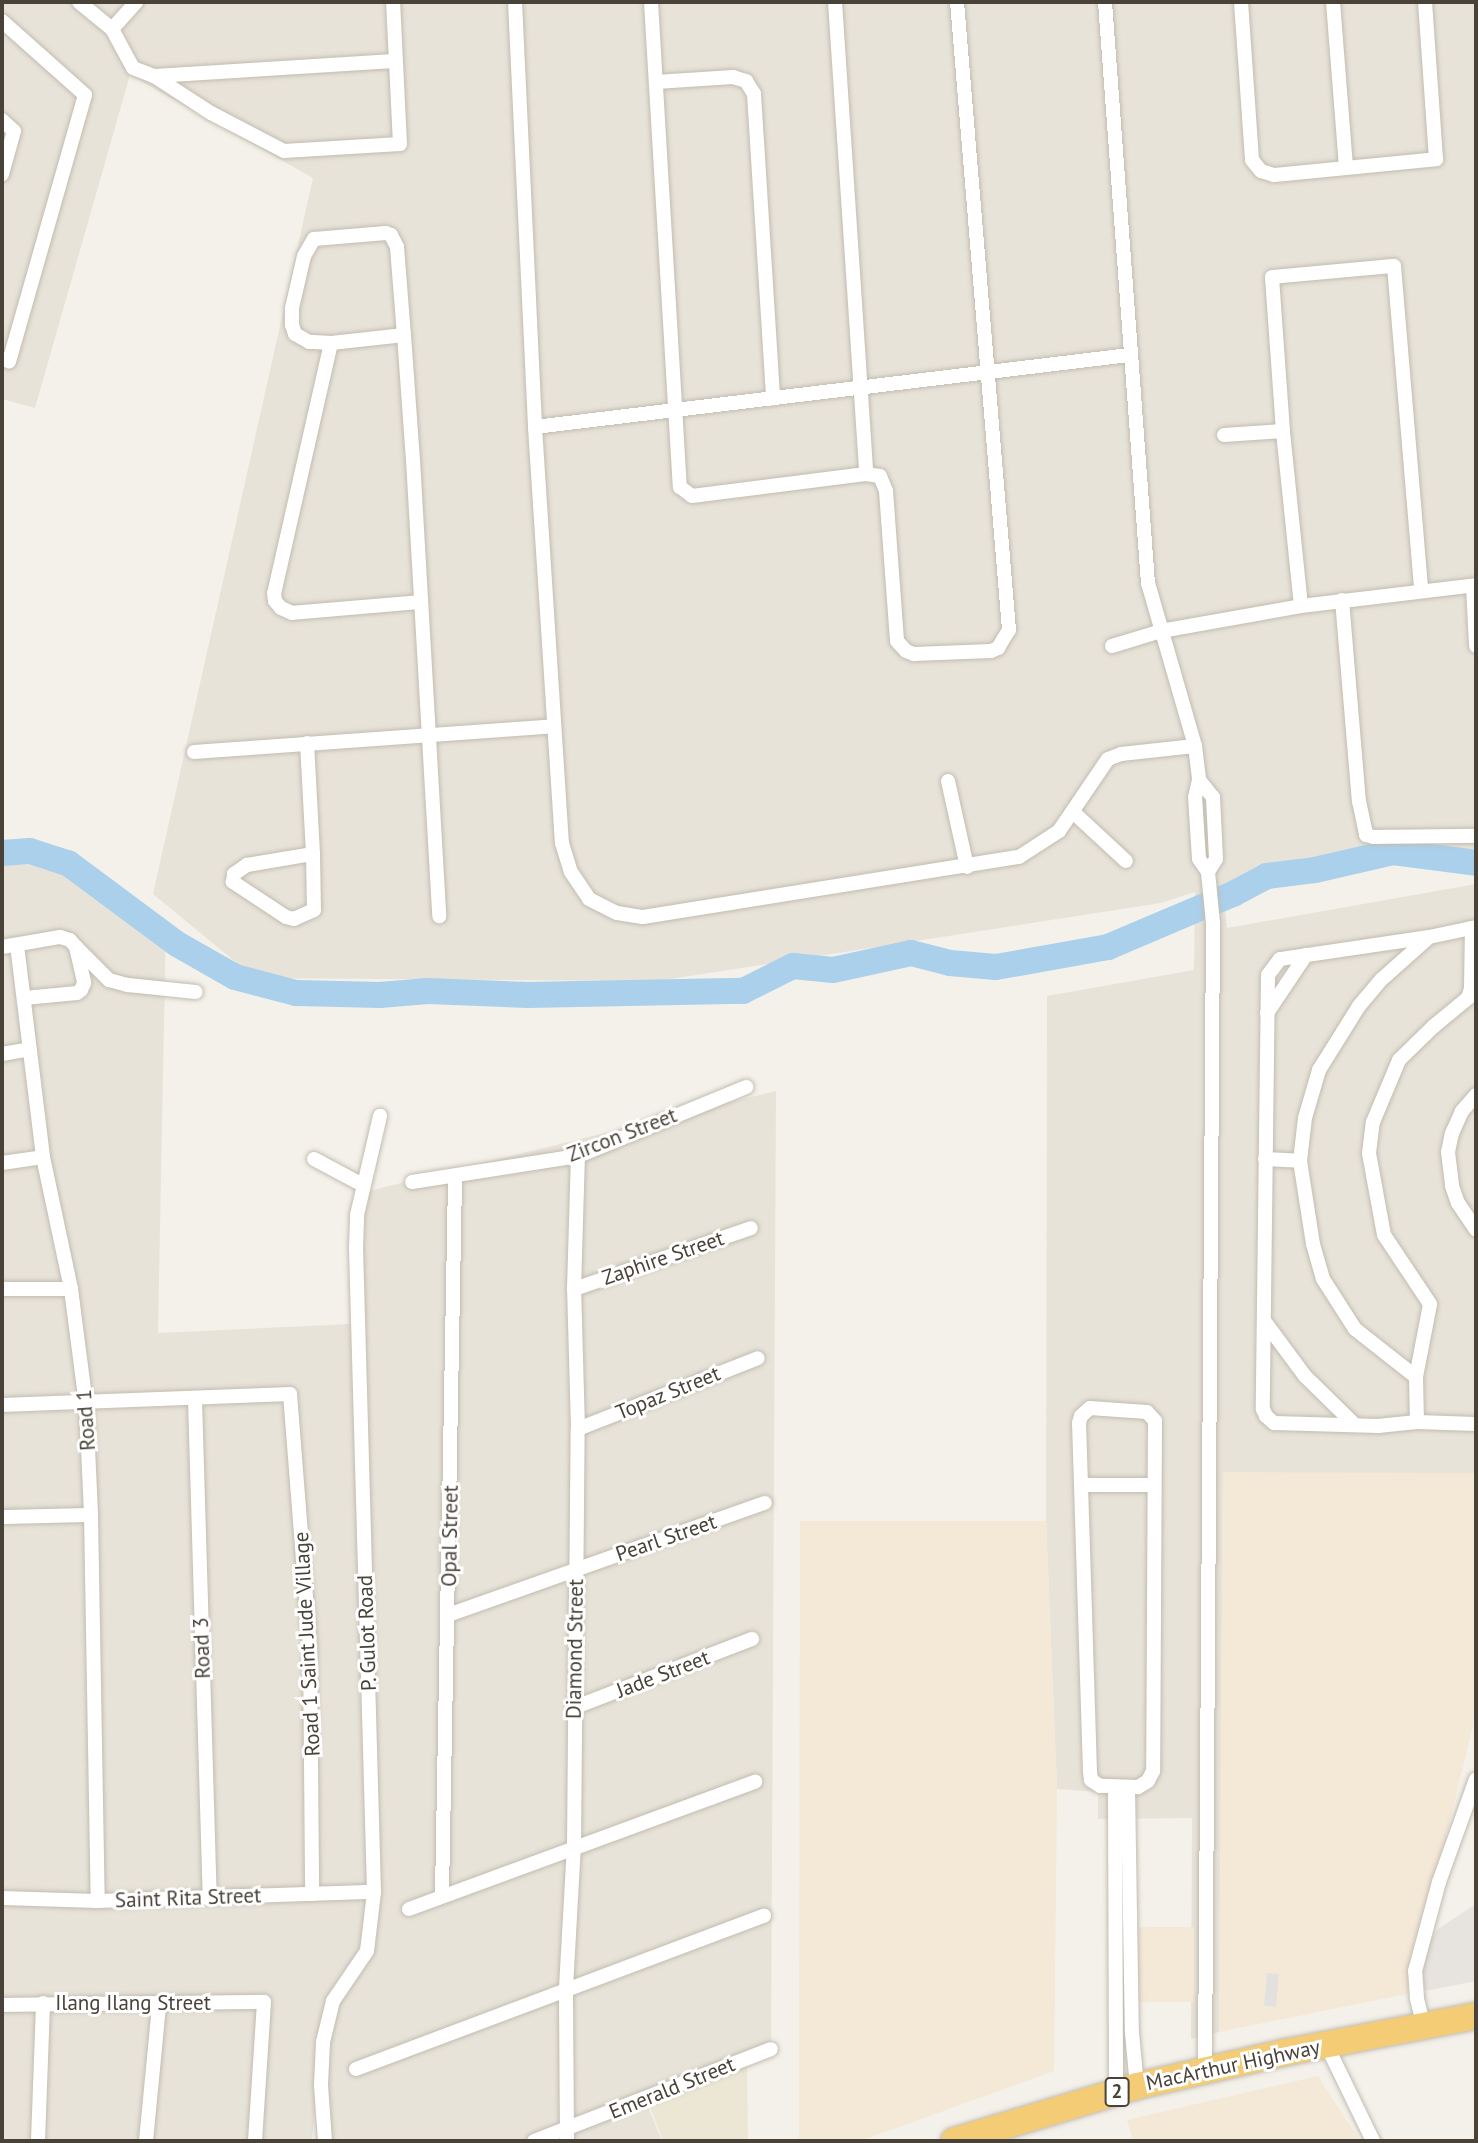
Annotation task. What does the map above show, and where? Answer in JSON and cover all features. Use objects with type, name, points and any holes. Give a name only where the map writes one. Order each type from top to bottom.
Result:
[{"type":"highway","name":"MacArthur Highway","points":[[954,2141],[1126,2090],[1205,2071],[1476,2016]]},
{"type":"street","points":[[79,2],[111,29],[134,68],[154,76],[211,113],[284,151],[400,144],[393,2]]},
{"type":"street","points":[[111,29],[136,2]]},
{"type":"street","points":[[515,2],[535,427],[562,843],[571,872],[589,899],[617,913],[643,916],[1019,857],[1059,831],[1090,781],[1108,759],[1121,754],[1195,746]]},
{"type":"street","points":[[651,2],[680,488],[689,496],[874,473],[884,481],[897,641],[901,647],[914,654],[998,648],[1009,630],[957,2]]},
{"type":"street","points":[[835,2],[866,474]]},
{"type":"street","points":[[1105,2],[1129,355],[1148,583],[1182,692],[1195,746],[1199,780],[1213,797],[1215,822],[1216,859],[1208,872],[1213,923],[1205,2071]]},
{"type":"street","points":[[1241,2],[1252,160],[1261,171],[1274,175],[1436,159],[1425,2]]},
{"type":"street","points":[[1333,2],[1346,167]]},
{"type":"street","points":[[2,21],[85,95],[9,361],[2,359]]},
{"type":"street","points":[[154,76],[395,61]]},
{"type":"street","points":[[656,82],[733,77],[746,81],[754,94],[773,398]]},
{"type":"street","points":[[2,120],[14,131],[2,174]]},
{"type":"street","points":[[404,335],[331,343],[309,342],[295,334],[292,308],[304,256],[314,239],[326,236],[391,235],[397,247],[404,335],[430,733],[439,916]]},
{"type":"street","points":[[1301,606],[1283,431],[1272,277],[1394,266],[1421,590]]},
{"type":"street","points":[[331,343],[274,593],[275,601],[281,608],[292,613],[421,602]]},
{"type":"street","points":[[535,427],[1129,355]]},
{"type":"street","points":[[1224,435],[1283,431]]},
{"type":"street","points":[[1112,646],[1161,631],[1301,606],[1475,585],[1476,646]]},
{"type":"street","points":[[1342,600],[1359,801],[1366,835],[1374,838],[1476,836]]},
{"type":"street","points":[[194,752],[554,726]]},
{"type":"street","points":[[307,743],[313,854],[314,911],[300,917],[286,917],[233,882],[234,874],[247,865],[313,854]]},
{"type":"street","points":[[948,781],[967,867]]},
{"type":"street","points":[[1073,812],[1126,861]]},
{"type":"street","points":[[1417,1422],[1416,1377],[1430,1304],[1384,1235],[1369,1153],[1373,1122],[1399,1060],[1434,1026],[1468,999],[1471,989],[1474,927],[1429,937],[1280,959],[1274,964],[1267,982],[1265,1322],[1266,1416],[1274,1423],[1476,1424]]},
{"type":"street","points":[[9,946],[60,937],[70,940],[110,980],[128,985],[196,992]]},
{"type":"street","points":[[1416,1377],[1354,1329],[1324,1279],[1313,1244],[1300,1161],[1305,1118],[1319,1070],[1359,1006],[1382,979],[1429,937]]},
{"type":"street","name":"Road 1","points":[[9,946],[24,998],[43,1157],[71,1289],[86,1404],[91,1515],[98,1901]]},
{"type":"street","points":[[24,998],[77,993],[83,983],[76,947]]},
{"type":"street","points":[[1267,1013],[1306,955]]},
{"type":"street","points":[[2,1054],[30,1049]]},
{"type":"street","name":"Zircon Street","points":[[412,1182],[578,1156],[746,1087]]},
{"type":"street","points":[[1476,1095],[1462,1111],[1452,1133],[1448,1153],[1452,1185],[1458,1203],[1476,1230]]},
{"type":"street","name":"P. Gulot Road","points":[[325,2141],[321,2085],[323,2042],[333,2001],[367,1951],[374,1892],[356,1261],[357,1215],[380,1116]]},
{"type":"street","name":"Diamond Street","points":[[568,2135],[566,1988],[574,1847],[573,1708],[578,1429],[574,1289],[578,1156]]},
{"type":"street","points":[[2,1163],[43,1157]]},
{"type":"street","points":[[314,1159],[363,1185]]},
{"type":"street","points":[[1265,1159],[1300,1161]]},
{"type":"street","name":"Opal Street","points":[[442,1895],[455,1177]]},
{"type":"street","name":"Zaphire Street","points":[[574,1289],[751,1228]]},
{"type":"street","points":[[2,1289],[71,1289]]},
{"type":"street","points":[[1265,1322],[1305,1376],[1354,1425]]},
{"type":"street","name":"Topaz Street","points":[[578,1429],[758,1358]]},
{"type":"street","name":"Road 1 Saint Jude Village","points":[[195,1400],[290,1394],[310,1647],[312,1894]]},
{"type":"street","points":[[2,1405],[195,1400]]},
{"type":"street","name":"Road 3","points":[[195,1400],[210,1897]]},
{"type":"street","points":[[1090,1408],[1151,1414],[1154,1421],[1153,1772],[1148,1781],[1138,1787],[1100,1786],[1091,1780],[1081,1485],[1081,1416],[1090,1408]]},
{"type":"street","points":[[1081,1485],[1154,1485]]},
{"type":"street","name":"Pearl Street","points":[[448,1615],[765,1503]]},
{"type":"street","points":[[2,1517],[91,1515]]},
{"type":"street","name":"Jade Street","points":[[573,1708],[752,1639]]},
{"type":"street","points":[[1424,2027],[1417,1998],[1415,1971],[1439,1882],[1476,1779]]},
{"type":"street","points":[[409,1909],[755,1782]]},
{"type":"street","points":[[1121,1788],[1126,2090]]},
{"type":"street","points":[[1121,1788],[1132,2033],[1126,2090]]},
{"type":"street","name":"Saint Rita Street","points":[[2,1898],[98,1901],[374,1892]]},
{"type":"street","points":[[356,2068],[764,1916]]},
{"type":"street","name":"Ilang Ilang Street","points":[[2,2005],[43,2003],[159,2006],[264,2002],[255,2141]]},
{"type":"street","points":[[38,2141],[43,2003]]},
{"type":"street","points":[[146,2141],[159,2006]]},
{"type":"street","points":[[1326,2045],[1373,2141]]},
{"type":"street","name":"Emerald Street","points":[[534,2141],[568,2135],[771,2049]]},
{"type":"shaded area","points":[[2,2],[1476,2],[1476,849],[1262,866],[1223,888],[1227,928],[1476,884],[1476,1473],[1223,1473],[1219,2032],[1191,2039],[1192,1818],[1098,1819],[1098,1792],[1057,1789],[1046,1521],[1047,996],[1194,970],[1195,892],[1161,903],[657,981],[255,978],[153,894],[313,178],[130,75],[35,408],[2,399]]},
{"type":"shaded area","points":[[80,864],[166,920],[158,1333],[350,1324],[375,1888],[365,1944],[323,2024],[312,2141],[2,2141],[2,865]]},
{"type":"shaded area","points":[[776,1091],[771,2049],[646,2102],[662,2141],[328,2141],[322,2075],[329,2022],[368,1949],[362,1350],[365,1192]]},
{"type":"shaded area","points":[[1223,1472],[1476,1473],[1476,1668],[1473,1726],[1407,1994],[1219,2032]]},
{"type":"shaded area","points":[[800,1521],[1046,1521],[1057,1789],[1054,2071],[860,2141],[799,2141]]},
{"type":"shaded area","points":[[1476,1904],[1476,1981],[1425,1991],[1421,1967],[1425,1947],[1438,1929]]},
{"type":"shaded area","points":[[1137,1927],[1194,1927],[1194,2002],[1137,2002]]},
{"type":"shaded area","points":[[1267,1973],[1279,1974],[1276,2007],[1264,2006]]},
{"type":"shaded area","points":[[747,2061],[748,2141],[663,2141],[650,2107],[687,2092],[685,2087]]},
{"type":"shaded area","points":[[1318,2076],[1360,2141],[1133,2141],[1127,2120]]},
{"type":"waterway","points":[[2,853],[30,851],[68,863],[177,944],[235,977],[296,993],[380,995],[428,991],[528,995],[743,991],[793,966],[833,970],[911,953],[950,963],[996,967],[1108,947],[1233,894],[1267,876],[1315,870],[1393,852],[1476,863]]}]
